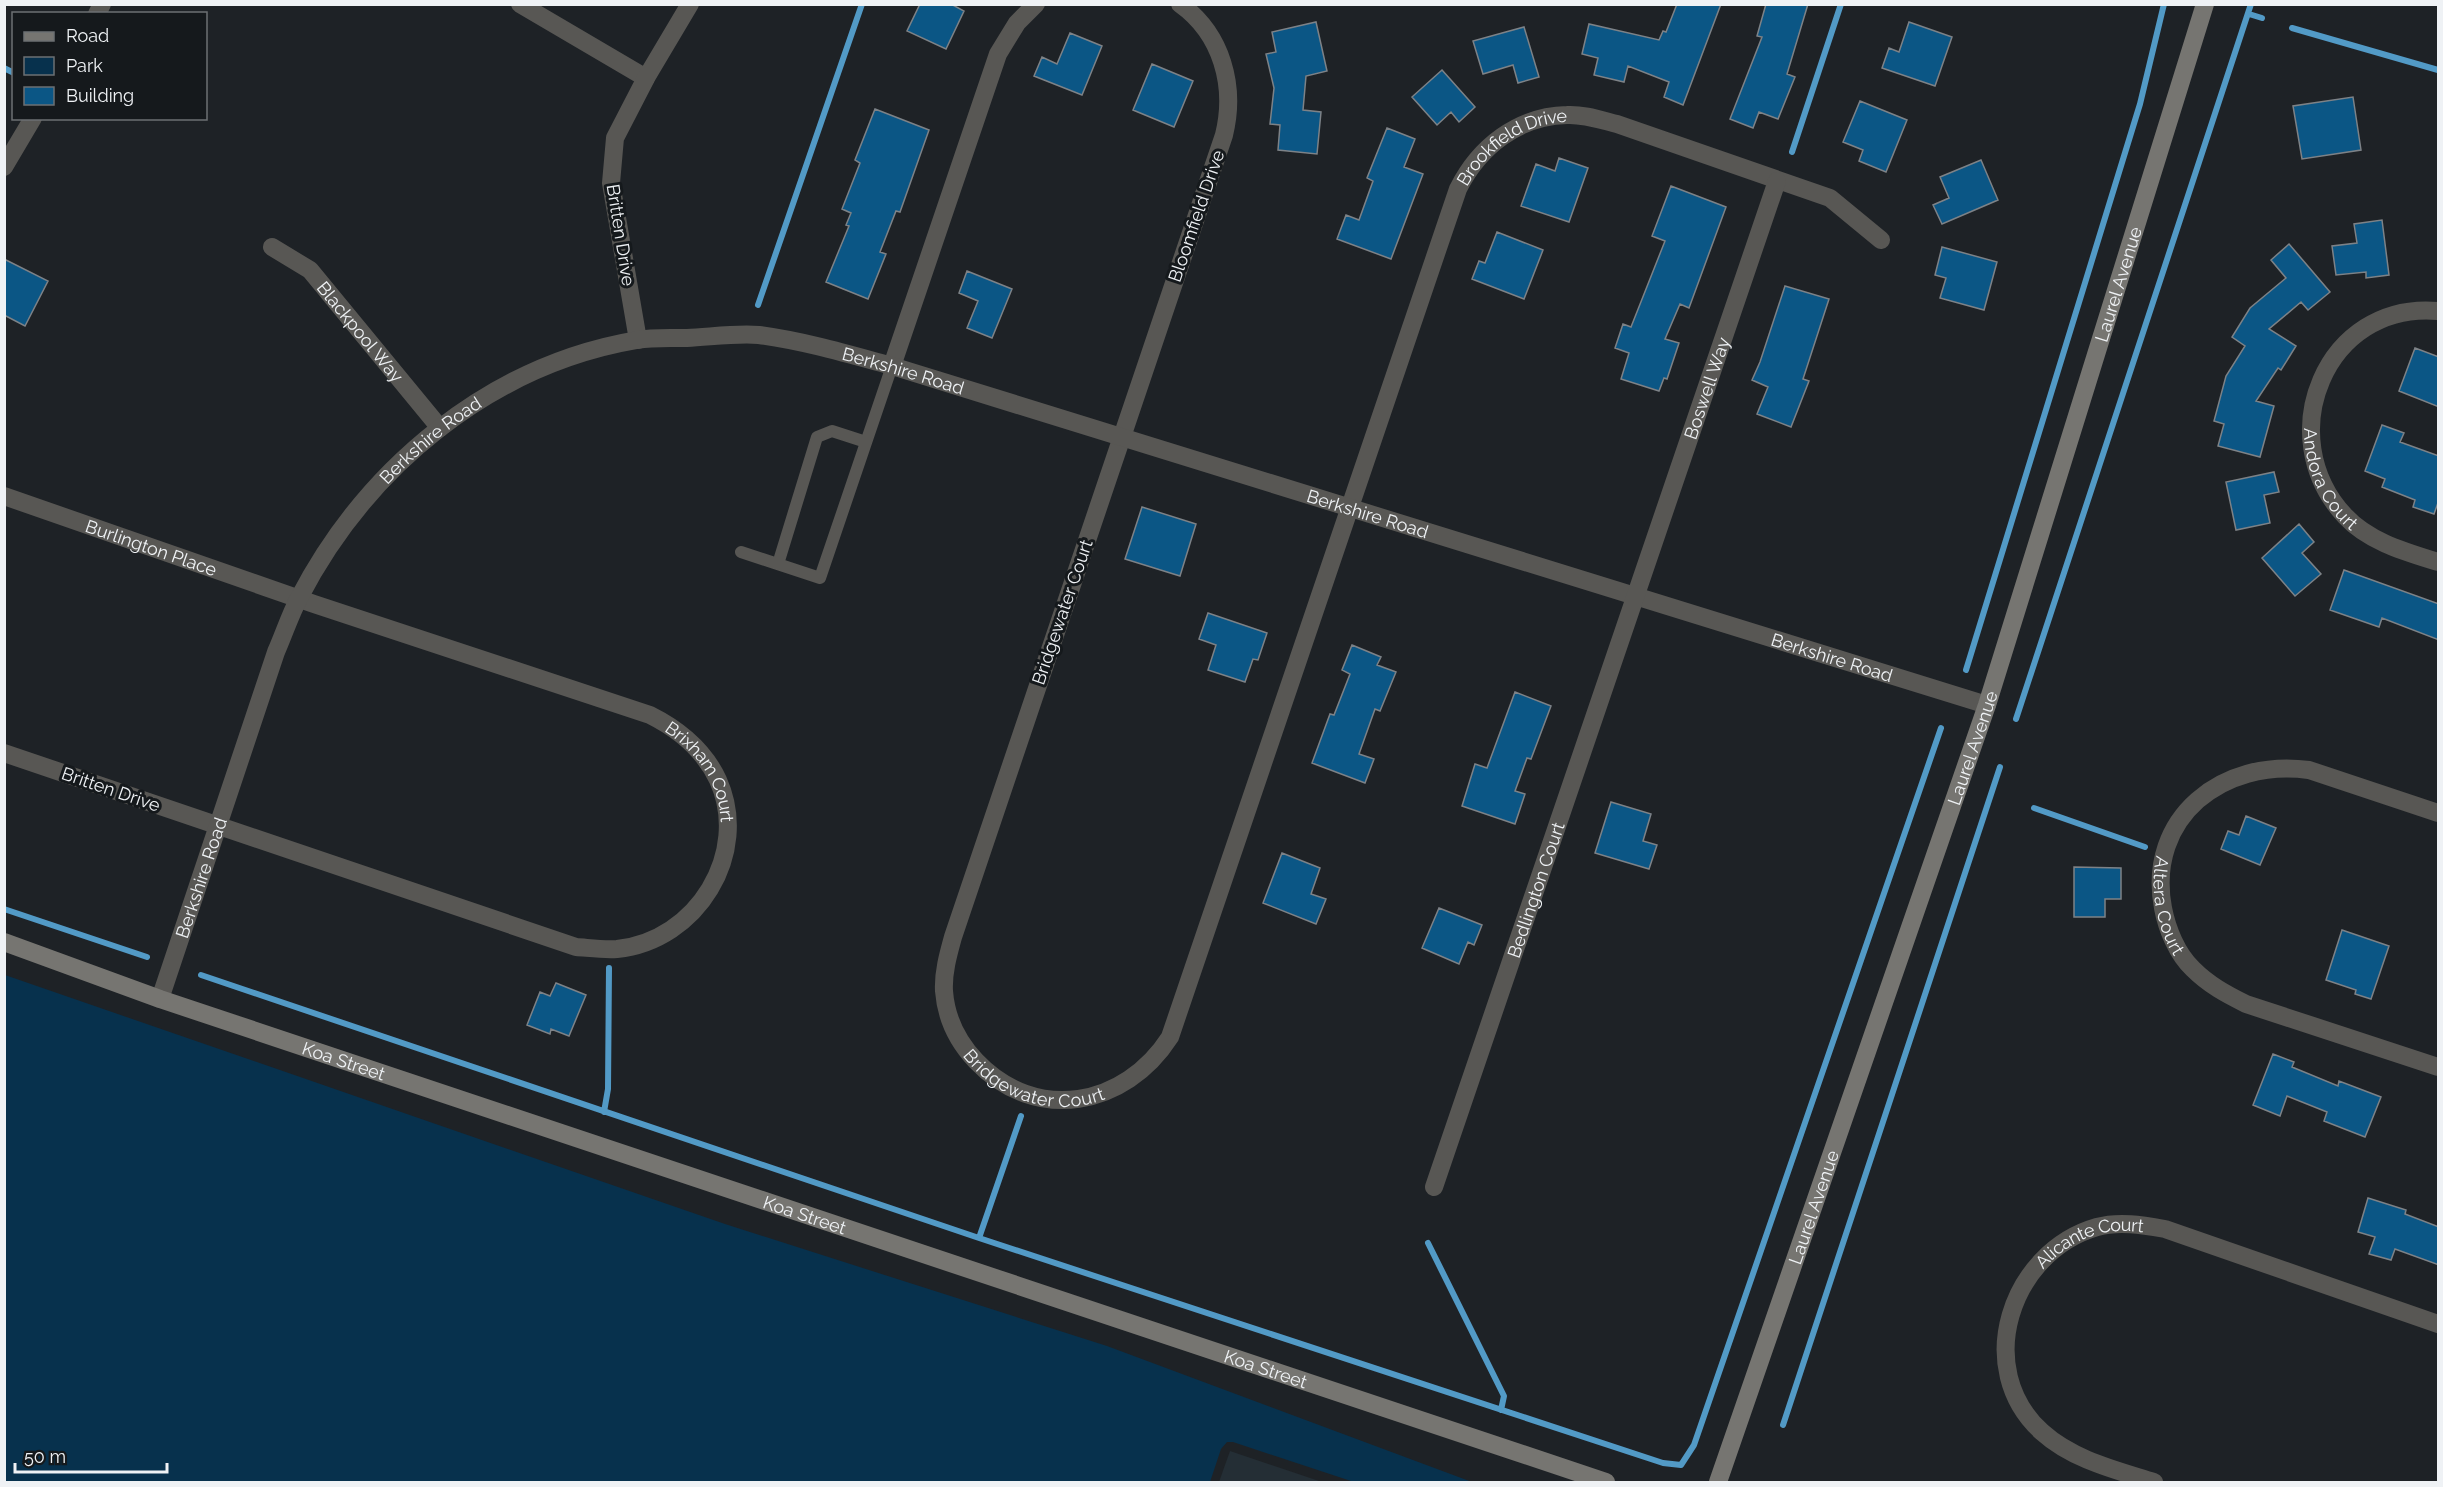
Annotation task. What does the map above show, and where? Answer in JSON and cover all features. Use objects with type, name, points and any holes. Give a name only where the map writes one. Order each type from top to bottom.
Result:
[{"type":"main road","name":"Laurel Avenue","points":[[1718,1482],[1988,705],[2205,4]]},
{"type":"main road","name":"Koa Street","points":[[4,942],[160,999],[1606,1482]]},
{"type":"street","points":[[520,4],[646,78]]},
{"type":"street","name":"Britten Drive","points":[[638,340],[611,183],[615,138],[646,78],[690,4]]},
{"type":"street","points":[[892,366],[998,54],[1017,23],[1036,4]]},
{"type":"street","name":"Bloomfield Drive","points":[[1122,437],[1227,120],[1227,79],[1216,46],[1198,21],[1180,4]]},
{"type":"street","name":"Brookfield Drive","points":[[1351,508],[1458,189],[1466,172],[1492,142],[1529,122],[1568,115],[1617,124],[1830,198],[1881,240]]},
{"type":"street","points":[[4,167],[32,120]]},
{"type":"street","name":"Boswell Way","points":[[1636,595],[1777,181]]},
{"type":"street","name":"Blackpool Way","points":[[272,247],[310,270],[440,428]]},
{"type":"street","name":"Andora Court","points":[[2439,311],[2413,311],[2397,314],[2365,329],[2346,343],[2329,365],[2321,381],[2315,399],[2310,429],[2313,457],[2321,482],[2345,516],[2358,528],[2390,545],[2439,562]]},
{"type":"street","name":"Berkshire Road","points":[[160,999],[276,652],[299,598],[325,553],[360,504],[406,456],[487,394],[536,370],[590,352],[638,340],[757,335],[822,346],[1988,705]]},
{"type":"street","name":"Bridgewater Court","points":[[1122,437],[952,938],[945,969],[944,991],[947,1011],[954,1031],[969,1054],[986,1072],[1010,1087],[1035,1097],[1059,1101],[1085,1099],[1106,1093],[1127,1082],[1146,1068],[1170,1037],[1351,508]]},
{"type":"street","name":"Burlington Place","points":[[4,496],[299,598]]},
{"type":"street","name":"Bedlington Court","points":[[1434,1187],[1636,595]]},
{"type":"street","name":"Brixham Court","points":[[217,825],[576,947],[597,949],[619,949],[646,942],[684,921],[709,891],[723,861],[728,837],[728,817],[718,781],[710,764],[684,736],[668,724],[650,715],[299,598]]},
{"type":"street","name":"Britten Drive","points":[[4,753],[217,825]]},
{"type":"street","name":"Altera Court","points":[[2439,813],[2309,770],[2287,767],[2243,774],[2224,781],[2188,810],[2177,825],[2166,848],[2160,883],[2165,919],[2175,944],[2191,968],[2216,989],[2246,1004],[2439,1067]]},
{"type":"street","name":"Alicante Court","points":[[2154,1482],[2088,1460],[2063,1448],[2042,1432],[2027,1415],[2017,1397],[2010,1377],[2007,1358],[2008,1320],[2023,1283],[2034,1268],[2061,1244],[2097,1227],[2140,1224],[2165,1229],[2439,1324]]},
{"type":"lane","points":[[741,552],[820,578],[892,366]]},
{"type":"lane","points":[[778,564],[817,437],[832,431],[866,442]]},
{"type":"shaded area","points":[[1230,1451],[1322,1482],[1219,1482]]},
{"type":"green space","points":[[5,975],[725,1224],[1107,1346],[1472,1482],[1354,1482],[1233,1442],[1227,1442],[1221,1449],[1210,1482],[5,1482]]},
{"type":"building","points":[[920,4],[951,4],[964,11],[946,49],[907,31]]},
{"type":"building","points":[[1677,4],[1721,4],[1683,105],[1664,97],[1669,82],[1628,66],[1624,82],[1594,75],[1598,58],[1582,54],[1589,24],[1659,40],[1663,31],[1666,32]]},
{"type":"building","points":[[1766,4],[1808,4],[1787,74],[1795,77],[1778,119],[1759,112],[1753,128],[1730,119],[1762,37],[1757,36]]},
{"type":"building","points":[[1316,22],[1327,71],[1306,76],[1303,110],[1321,112],[1317,154],[1278,150],[1280,125],[1270,124],[1274,88],[1266,54],[1276,52],[1272,32]]},
{"type":"building","points":[[1909,22],[1952,37],[1935,86],[1882,68],[1889,48],[1899,52]]},
{"type":"building","points":[[1524,27],[1539,77],[1518,83],[1513,65],[1483,74],[1473,41]]},
{"type":"building","points":[[1070,33],[1102,46],[1082,95],[1034,76],[1042,57],[1057,64]]},
{"type":"building","points":[[1152,64],[1193,81],[1174,127],[1133,110]]},
{"type":"building","points":[[1442,70],[1475,107],[1459,122],[1451,112],[1437,125],[1412,97]]},
{"type":"building","points":[[2353,97],[2361,150],[2302,159],[2293,106]]},
{"type":"building","points":[[1860,101],[1907,120],[1886,172],[1859,161],[1863,150],[1843,142]]},
{"type":"building","points":[[875,109],[929,130],[900,212],[896,211],[880,252],[886,254],[868,299],[826,282],[849,226],[846,225],[851,213],[842,209],[860,163],[855,160]]},
{"type":"building","points":[[1387,128],[1415,139],[1404,167],[1423,174],[1391,259],[1337,239],[1346,215],[1359,220],[1373,181],[1367,178]]},
{"type":"building","points":[[1559,158],[1588,168],[1569,222],[1521,206],[1536,164],[1555,171]]},
{"type":"building","points":[[1981,160],[1998,200],[1942,224],[1933,205],[1949,198],[1940,177]]},
{"type":"building","points":[[1671,186],[1726,207],[1689,308],[1680,304],[1665,339],[1679,343],[1667,379],[1664,378],[1659,391],[1621,379],[1629,353],[1615,348],[1623,324],[1631,327],[1665,241],[1652,236]]},
{"type":"building","points":[[2382,220],[2389,275],[2366,278],[2366,272],[2336,275],[2332,246],[2357,243],[2354,224]]},
{"type":"building","points":[[1497,232],[1543,250],[1524,299],[1472,279],[1479,261],[1485,263]]},
{"type":"building","points":[[2289,244],[2330,292],[2308,310],[2301,302],[2269,329],[2296,346],[2281,370],[2278,368],[2256,401],[2274,406],[2260,457],[2218,446],[2224,424],[2214,421],[2226,376],[2245,346],[2232,337],[2250,308],[2286,278],[2271,260]]},
{"type":"building","points":[[1942,247],[1997,262],[1984,310],[1940,298],[1946,278],[1935,275]]},
{"type":"building","points":[[4,259],[48,281],[25,326],[4,315]]},
{"type":"building","points":[[967,271],[1012,289],[992,338],[967,328],[978,301],[959,293]]},
{"type":"building","points":[[1785,286],[1829,299],[1803,379],[1809,381],[1791,427],[1757,414],[1768,387],[1752,380]]},
{"type":"building","points":[[2415,348],[2439,357],[2439,407],[2399,391]]},
{"type":"building","points":[[2382,425],[2404,433],[2400,442],[2439,456],[2439,500],[2434,514],[2413,507],[2415,500],[2382,487],[2385,479],[2365,471]]},
{"type":"building","points":[[2274,472],[2279,492],[2264,495],[2270,523],[2236,530],[2226,482]]},
{"type":"building","points":[[1142,507],[1196,524],[1180,576],[1125,559]]},
{"type":"building","points":[[2299,524],[2314,542],[2302,553],[2321,574],[2295,596],[2262,558]]},
{"type":"building","points":[[2344,570],[2439,604],[2439,640],[2382,618],[2379,627],[2330,610]]},
{"type":"building","points":[[1208,613],[1267,633],[1258,660],[1253,659],[1245,682],[1208,670],[1216,645],[1199,639]]},
{"type":"building","points":[[1352,645],[1381,657],[1377,665],[1396,672],[1380,711],[1375,709],[1359,754],[1374,759],[1365,783],[1312,763],[1330,714],[1334,715],[1350,674],[1342,670]]},
{"type":"building","points":[[1515,692],[1551,706],[1531,759],[1527,758],[1515,791],[1525,794],[1515,824],[1462,806],[1475,764],[1487,768]]},
{"type":"building","points":[[1611,802],[1651,814],[1643,841],[1657,845],[1649,869],[1595,853]]},
{"type":"building","points":[[2246,816],[2276,828],[2260,865],[2221,849],[2228,831],[2239,835]]},
{"type":"building","points":[[1282,853],[1320,868],[1311,894],[1326,899],[1316,924],[1263,903]]},
{"type":"building","points":[[2074,867],[2121,868],[2121,899],[2105,899],[2105,917],[2074,917]]},
{"type":"building","points":[[1439,908],[1482,925],[1474,945],[1468,942],[1459,964],[1422,948]]},
{"type":"building","points":[[2342,930],[2389,946],[2371,999],[2355,994],[2356,990],[2326,980]]},
{"type":"building","points":[[556,983],[586,995],[569,1036],[551,1029],[550,1034],[527,1025],[540,992],[550,996]]},
{"type":"building","points":[[2273,1054],[2294,1062],[2292,1067],[2338,1086],[2339,1081],[2381,1097],[2365,1137],[2324,1121],[2327,1112],[2287,1096],[2280,1116],[2253,1105]]},
{"type":"building","points":[[2368,1198],[2406,1210],[2405,1214],[2439,1227],[2439,1265],[2395,1249],[2391,1260],[2369,1254],[2375,1237],[2358,1232]]},
{"type":"waterway","points":[[758,305],[862,4]]},
{"type":"waterway","points":[[1792,152],[1841,4]]},
{"type":"waterway","points":[[1966,670],[2140,104],[2164,4]]},
{"type":"waterway","points":[[2016,719],[2251,4]]},
{"type":"waterway","points":[[2249,14],[2262,18]]},
{"type":"waterway","points":[[2292,28],[2438,70]]},
{"type":"waterway","points":[[4,68],[12,72]]},
{"type":"waterway","points":[[201,975],[979,1238],[1663,1463],[1681,1465],[1694,1445],[1941,728]]},
{"type":"waterway","points":[[1783,1425],[2000,767]]},
{"type":"waterway","points":[[2034,808],[2145,847]]},
{"type":"waterway","points":[[4,909],[147,957]]},
{"type":"waterway","points":[[604,1112],[608,1089],[609,968]]},
{"type":"waterway","points":[[979,1238],[1021,1116]]},
{"type":"waterway","points":[[1428,1243],[1504,1396],[1501,1410]]}]
